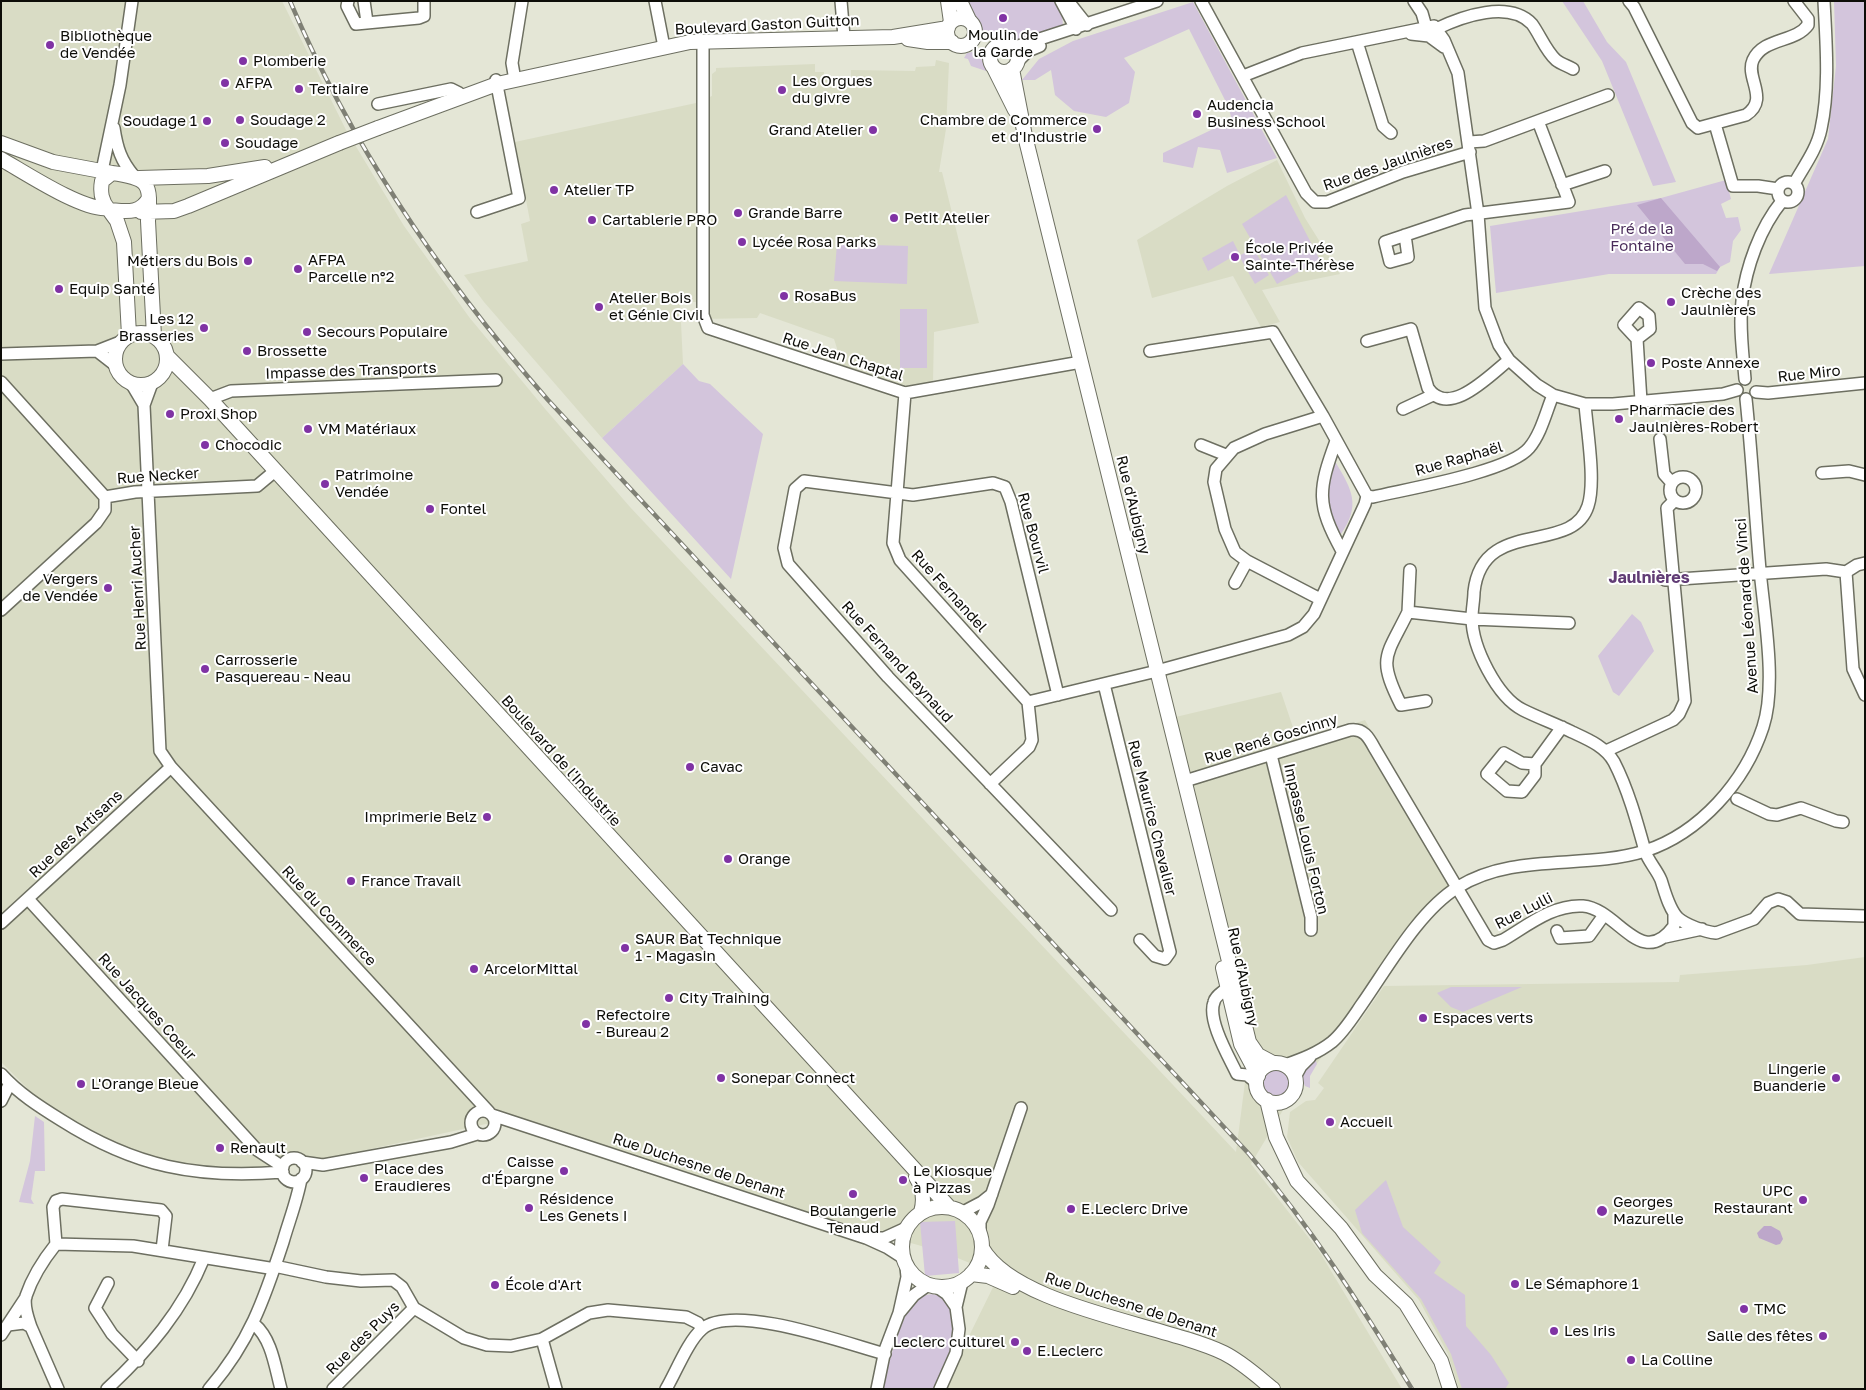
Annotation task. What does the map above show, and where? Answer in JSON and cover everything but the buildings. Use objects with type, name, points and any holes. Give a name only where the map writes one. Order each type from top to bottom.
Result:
[{"type":"main road","points":[[948,1],[948,36],[952,42],[960,46],[972,38],[974,26],[960,1]]},
{"type":"main road","points":[[949,25],[962,18],[969,20]]},
{"type":"main road","name":"Boulevard Gaston Guitton","points":[[893,37],[949,25]]},
{"type":"main road","name":"Boulevard Gaston Guitton","points":[[446,101],[458,93],[497,82],[664,47],[703,42],[893,37],[928,42],[952,42]]},
{"type":"main road","points":[[972,38],[994,57],[1003,72],[1015,65]]},
{"type":"main road","points":[[994,57],[1004,44],[1012,48]]},
{"type":"main road","name":"Rue d'Aubigny","points":[[1012,48],[1016,52],[1015,65],[1024,136]]},
{"type":"main road","name":"Rue d'Aubigny","points":[[994,57],[1024,136],[1185,780],[1208,881],[1233,971],[1249,1042],[1258,1055],[1279,1064]]},
{"type":"main road","name":"Boulevard Gaston Guitton","points":[[304,158],[497,82]]},
{"type":"main road","points":[[1,143],[53,162],[106,175],[137,177],[184,178],[231,174],[304,158]]},
{"type":"main road","points":[[150,250],[156,229],[174,211],[304,158]]},
{"type":"main road","points":[[1,159],[85,204],[100,209],[132,212],[149,205],[174,211]]},
{"type":"main road","points":[[106,175],[100,189],[108,209],[117,221],[124,242],[125,339],[114,357],[115,365],[124,379],[138,385],[177,375],[189,377]]},
{"type":"main road","points":[[137,177],[146,184],[149,205],[154,336]]},
{"type":"main road","points":[[125,339],[146,333],[160,341],[167,356],[164,371],[156,380]]},
{"type":"main road","name":"Boulevard de l'Industrie","points":[[167,356],[210,399],[948,1206]]},
{"type":"main road","name":"Rue d'Aubigny","points":[[1208,881],[1227,988],[1241,1044],[1257,1080]]},
{"type":"main road","points":[[1282,1152],[1280,1117],[1283,1102],[1295,1090],[1295,1077],[1279,1064],[1264,1068],[1257,1080],[1260,1093],[1267,1100],[1276,1137],[1282,1152],[1297,1181],[1341,1228],[1375,1275],[1406,1304],[1441,1361],[1450,1389]]},
{"type":"main road","points":[[1267,1100],[1283,1102]]},
{"type":"main road","name":"Boulevard de l'Industrie","points":[[910,1166],[922,1190],[924,1201],[921,1212]]},
{"type":"main road","points":[[948,1206],[963,1212],[973,1220],[980,1232],[982,1248],[977,1267],[967,1278],[954,1285],[933,1286],[920,1281],[904,1262],[901,1247],[906,1228],[921,1212],[934,1207],[948,1206]]},
{"type":"main road","name":"Rue Duchesne de Denant","points":[[982,1248],[1000,1270],[1032,1290],[1223,1353],[1244,1365],[1273,1389]]},
{"type":"main road","name":"Rue Duchesne de Denant","points":[[967,1278],[1001,1281],[1022,1292],[1220,1361],[1261,1389]]},
{"type":"street","points":[[106,175],[132,1]]},
{"type":"street","points":[[348,1],[347,6],[356,24],[419,18],[424,16],[424,1]]},
{"type":"street","points":[[364,1],[367,22]]},
{"type":"street","points":[[515,78],[512,63],[522,1]]},
{"type":"street","points":[[655,1],[664,47]]},
{"type":"street","points":[[842,1],[844,37]]},
{"type":"street","points":[[1061,1],[1073,30]]},
{"type":"street","points":[[1068,1],[1087,25]]},
{"type":"street","points":[[1012,48],[1073,30],[1157,1]]},
{"type":"street","points":[[1200,1],[1244,76],[1302,53],[1431,29],[1453,20],[1495,8],[1516,12],[1531,23],[1556,60],[1573,69]]},
{"type":"street","points":[[1414,1],[1431,29],[1454,60],[1470,147],[1478,214],[1485,308],[1499,346],[1508,360],[1537,385],[1553,395],[1585,404],[1722,394],[1737,390]]},
{"type":"street","points":[[1631,3],[1692,123],[1698,128],[1752,111],[1757,100],[1752,63],[1758,52],[1772,43],[1801,32],[1808,25],[1808,19],[1794,1]]},
{"type":"street","points":[[1794,184],[1815,148],[1821,129],[1826,44],[1824,1]]},
{"type":"street","points":[[1015,65],[1028,51],[1056,40],[1073,30]]},
{"type":"street","name":"Rue Jean Chaptal","points":[[703,42],[704,304],[716,332],[905,393],[1081,362]]},
{"type":"street","points":[[1357,42],[1384,126],[1391,133]]},
{"type":"street","name":"Rue des Jaulnières","points":[[1244,76],[1306,193],[1315,202],[1327,202],[1608,95]]},
{"type":"street","points":[[478,212],[519,198],[497,82]]},
{"type":"street","points":[[378,104],[451,89],[458,93]]},
{"type":"street","points":[[1404,235],[1465,215],[1569,202],[1538,121]]},
{"type":"street","points":[[114,122],[119,153],[124,164],[137,177]]},
{"type":"street","points":[[1715,124],[1733,186],[1758,186],[1778,189]]},
{"type":"street","points":[[1562,186],[1605,170]]},
{"type":"street","points":[[1785,182],[1794,184],[1798,192],[1797,197],[1790,203],[1782,201],[1778,194],[1778,189],[1785,182]]},
{"type":"street","points":[[1745,379],[1742,301],[1746,281],[1754,249],[1782,201]]},
{"type":"street","points":[[1367,341],[1411,329],[1423,376],[1433,395],[1442,399],[1458,397],[1473,388],[1508,360]]},
{"type":"street","points":[[990,784],[1029,747],[1032,740],[1028,702],[1157,671],[1296,632],[1309,622],[1366,496],[1323,416],[1272,332],[1150,351]]},
{"type":"street","points":[[1,354],[97,351],[125,339]]},
{"type":"street","points":[[1636,339],[1641,401]]},
{"type":"street","points":[[97,351],[115,365]]},
{"type":"street","points":[[1737,390],[1738,385],[1745,379]]},
{"type":"street","points":[[1737,390],[1739,394],[1746,398],[1750,398],[1756,392],[1755,384],[1745,379]]},
{"type":"street","name":"Rue Henri Aucher","points":[[144,405],[156,380]]},
{"type":"street","name":"Impasse des Transports","points":[[210,399],[231,391],[496,380]]},
{"type":"street","name":"Rue Necker","points":[[1,382],[105,497],[113,494],[148,491],[257,486],[275,471]]},
{"type":"street","name":"Rue Henri Aucher","points":[[131,383],[144,405],[160,750],[171,767]]},
{"type":"street","name":"Rue Miro","points":[[1756,392],[1768,393],[1865,383]]},
{"type":"street","name":"Rue Fernandel","points":[[905,393],[893,543],[900,560],[1028,702]]},
{"type":"street","points":[[1403,409],[1433,395]]},
{"type":"street","name":"Rue Raphaël","points":[[1366,496],[1373,497],[1451,479],[1499,465],[1517,457],[1530,447],[1553,395]]},
{"type":"street","name":"Avenue Léonard de Vinci","points":[[1295,1077],[1301,1066],[1311,1056],[1330,1044],[1342,1032],[1413,931],[1441,900],[1456,888],[1481,875],[1514,866],[1589,862],[1645,851],[1673,838],[1712,809],[1727,793],[1741,772],[1763,727],[1769,680],[1746,398]]},
{"type":"street","points":[[1585,404],[1591,485],[1588,507],[1581,519],[1571,528],[1562,532],[1510,543],[1492,555],[1482,568],[1476,583],[1472,619],[1486,666],[1504,694],[1524,711],[1562,727],[1606,751],[1614,762],[1639,827],[1645,851],[1679,920],[1716,933],[1749,921],[1772,900],[1778,899],[1787,902],[1800,914],[1865,916]]},
{"type":"street","points":[[1320,599],[1247,561],[1235,552],[1230,542],[1214,482],[1216,469],[1226,455],[1249,440],[1323,416]]},
{"type":"street","points":[[1660,439],[1664,474],[1672,483]]},
{"type":"street","points":[[1336,441],[1325,472],[1322,499],[1330,530],[1342,551]]},
{"type":"street","points":[[1201,445],[1226,455]]},
{"type":"street","points":[[1822,473],[1849,471],[1865,476]]},
{"type":"street","points":[[1606,751],[1673,720],[1682,708],[1685,693],[1670,580],[1667,508],[1674,501],[1694,500],[1697,496],[1696,489],[1690,479],[1680,479],[1672,483],[1670,491],[1674,501]]},
{"type":"street","name":"Rue Fernand Raynaud","points":[[896,493],[804,481],[795,489],[784,548],[788,564],[888,677],[1111,910]]},
{"type":"street","name":"Rue Bourvil","points":[[896,493],[913,495],[993,482],[1005,486],[1058,695]]},
{"type":"street","points":[[1,610],[96,523],[105,510],[105,497]]},
{"type":"street","points":[[1235,583],[1247,561]]},
{"type":"street","points":[[1670,580],[1826,569],[1846,572],[1857,565],[1865,563]]},
{"type":"street","points":[[1410,570],[1408,612],[1386,658],[1388,678],[1401,705],[1426,701]]},
{"type":"street","points":[[1846,572],[1852,661],[1862,682],[1865,695]]},
{"type":"street","points":[[1408,612],[1472,619],[1569,623]]},
{"type":"street","name":"Rue Maurice Chevalier","points":[[1104,684],[1170,952],[1165,959],[1155,956],[1140,940]]},
{"type":"street","points":[[1535,764],[1562,727]]},
{"type":"street","name":"Rue René Goscinny","points":[[1185,780],[1350,730],[1360,730],[1371,742],[1456,888]]},
{"type":"street","name":"Impasse Louis Forton","points":[[1272,755],[1310,917],[1311,930]]},
{"type":"street","name":"Rue des Artisans","points":[[1,923],[171,767]]},
{"type":"street","name":"Rue du Commerce","points":[[171,767],[490,1114]]},
{"type":"street","points":[[1737,798],[1769,814],[1777,815],[1801,808],[1843,822]]},
{"type":"street","name":"Rue Lulli","points":[[1456,888],[1482,933],[1488,940],[1494,942],[1503,940],[1551,912],[1566,907],[1589,907],[1646,944],[1663,938]]},
{"type":"street","name":"Rue Jacques Coeur","points":[[28,899],[256,1150],[292,1172]]},
{"type":"street","points":[[1663,938],[1674,926],[1674,913]]},
{"type":"street","points":[[1557,931],[1560,938],[1589,936],[1604,915]]},
{"type":"street","points":[[1663,938],[1702,929]]},
{"type":"street","points":[[1227,988],[1214,1000],[1212,1008],[1217,1032],[1237,1074],[1247,1075],[1257,1080]]},
{"type":"street","name":"Avenue Léonard de Vinci","points":[[1279,1064],[1311,1056]]},
{"type":"street","points":[[1,1074],[10,1084],[86,1136],[159,1166],[199,1173],[242,1175],[292,1172],[451,1142],[477,1134],[485,1136],[492,1132],[496,1122],[490,1114],[481,1111],[451,1142]]},
{"type":"street","points":[[1,1101],[10,1084]]},
{"type":"street","name":"Rue du Commerce","points":[[464,1086],[473,1118]]},
{"type":"street","points":[[980,1232],[980,1222],[992,1194],[1021,1108]]},
{"type":"street","name":"Rue Duchesne de Denant","points":[[490,1114],[866,1238],[888,1248],[904,1262]]},
{"type":"street","points":[[473,1118],[472,1128],[477,1134]]},
{"type":"street","name":"Rue Duchesne de Denant","points":[[492,1132],[501,1127],[521,1125]]},
{"type":"street","points":[[292,1172],[306,1168],[302,1162],[323,1165]]},
{"type":"street","points":[[208,1389],[225,1370],[254,1324],[296,1201],[292,1172]]},
{"type":"street","points":[[963,1212],[982,1202],[992,1194]]},
{"type":"street","points":[[1,1335],[26,1297],[45,1257],[56,1244],[52,1207],[56,1201],[62,1199],[161,1210],[166,1216],[162,1250]]},
{"type":"street","name":"Rue Duchesne de Denant","points":[[866,1238],[884,1238],[906,1228]]},
{"type":"street","points":[[56,1244],[107,1244],[162,1250],[204,1258],[275,1267],[326,1277],[361,1281],[394,1280],[402,1287],[414,1308],[464,1338],[487,1345],[510,1346],[542,1339],[589,1313],[608,1310],[686,1317],[698,1323],[702,1329]]},
{"type":"street","points":[[107,1389],[138,1361],[156,1340],[184,1299],[204,1258]]},
{"type":"street","points":[[876,1389],[885,1354],[899,1313],[906,1277],[904,1262]]},
{"type":"street","points":[[956,1307],[967,1278]]},
{"type":"street","points":[[108,1283],[95,1308],[112,1334],[138,1361]]},
{"type":"street","points":[[899,1313],[914,1295],[933,1286],[947,1294],[956,1307],[959,1330],[956,1353],[940,1389]]},
{"type":"street","points":[[26,1297],[26,1311],[31,1327],[58,1389]]},
{"type":"street","name":"Rue des Puys","points":[[333,1389],[414,1308]]},
{"type":"street","points":[[666,1389],[702,1329],[718,1322],[748,1322],[796,1327],[885,1354]]},
{"type":"street","points":[[8,1325],[24,1323],[31,1327]]},
{"type":"street","points":[[254,1324],[264,1335],[270,1347],[281,1389]]},
{"type":"street","points":[[542,1339],[556,1389]]},
{"type":"shaded area","points":[[1,1],[282,1],[346,130],[404,226],[469,317],[546,410],[630,507],[1236,1152],[1247,1067],[1163,720],[1281,692],[1298,742],[1365,720],[1452,879],[1283,1110],[1251,1164],[1319,1251],[1402,1389],[943,1389],[999,1275],[943,1252],[728,1192],[541,1128],[486,1124],[269,1171],[151,1164],[49,1110],[1,1062]]},
{"type":"shaded area","name":"Lycée Rosa Parks","points":[[936,60],[949,63],[946,129],[939,172],[942,172],[979,323],[934,332],[933,382],[908,387],[893,385],[843,367],[834,339],[760,313],[757,318],[701,319],[696,302],[680,302],[683,364],[602,438],[484,302],[464,275],[528,261],[521,224],[530,221],[515,142],[696,103],[712,96],[712,74],[716,71],[716,68],[815,64],[815,72],[824,72],[824,78],[851,78],[851,70],[915,71],[916,67],[935,66]]},
{"type":"shaded area","name":"École Privée Sainte-Thérèse","points":[[1277,160],[1305,218],[1340,274],[1262,290],[1280,322],[1261,327],[1233,276],[1152,298],[1137,240],[1227,186]]},
{"type":"shaded area","points":[[1661,198],[1720,267],[1717,271],[1703,264],[1685,264],[1637,205]]},
{"type":"shaded area","name":"Georges Mazurelle","points":[[1865,957],[1865,1389],[1459,1389],[1448,1354],[1419,1300],[1298,1162],[1287,1137],[1290,1112],[1306,1101],[1315,1100],[1324,1088],[1318,1083],[1384,986],[1679,982],[1680,975],[1807,965]]},
{"type":"shaded area","points":[[1764,1226],[1771,1226],[1780,1231],[1783,1239],[1780,1244],[1776,1245],[1759,1238],[1757,1233]]},
{"type":"green space","points":[[964,1],[1054,1],[1062,15],[1063,25],[1021,39],[998,39],[988,35],[979,28]]},
{"type":"green space","points":[[1562,1],[1583,1],[1607,42],[1626,62],[1676,182],[1653,186],[1602,61]]},
{"type":"green space","points":[[1834,1],[1865,1],[1865,266],[1769,274],[1828,139],[1836,66]]},
{"type":"green space","points":[[1193,2],[1277,158],[1227,173],[1220,150],[1198,147],[1193,168],[1163,162],[1163,153],[1232,120],[1228,106],[1189,29],[1124,58],[1135,72],[1129,103],[1106,117],[1074,111],[1055,95],[1051,70],[1035,80],[1022,80],[1039,59],[1073,41]]},
{"type":"green space","points":[[972,52],[980,57],[987,68],[986,71],[971,66],[968,59],[964,58],[967,53]]},
{"type":"green space","name":"Pré de la Fontaine","points":[[1726,180],[1731,199],[1721,204],[1726,218],[1738,217],[1741,230],[1733,241],[1730,262],[1720,267],[1716,274],[1609,274],[1496,293],[1490,226],[1661,198]]},
{"type":"green space","points":[[1286,195],[1320,260],[1277,284],[1242,224]]},
{"type":"green space","points":[[1233,241],[1239,253],[1208,271],[1202,258]]},
{"type":"green space","points":[[837,244],[908,246],[907,284],[834,281]]},
{"type":"green space","points":[[1253,248],[1269,275],[1255,284],[1239,256]]},
{"type":"green space","points":[[900,309],[927,309],[927,368],[900,368]]},
{"type":"green space","points":[[683,364],[699,381],[710,384],[763,434],[731,579],[602,438]]},
{"type":"green space","points":[[1333,463],[1336,463],[1342,473],[1352,498],[1351,514],[1341,534],[1334,528],[1328,511],[1328,490]]},
{"type":"green space","points":[[1632,614],[1641,622],[1654,651],[1619,696],[1613,692],[1598,656]]},
{"type":"green space","points":[[1451,987],[1522,987],[1463,1012],[1451,1007],[1437,993]]},
{"type":"green space","points":[[1315,1059],[1317,1064],[1310,1076],[1310,1088],[1305,1086],[1300,1073]]},
{"type":"green space","points":[[1276,1070],[1285,1074],[1289,1083],[1285,1092],[1276,1096],[1267,1092],[1263,1083],[1267,1074]]},
{"type":"green space","points":[[35,1116],[44,1122],[45,1171],[35,1171],[31,1199],[34,1204],[19,1202],[30,1161]]},
{"type":"green space","points":[[1386,1180],[1403,1227],[1441,1262],[1434,1273],[1465,1295],[1466,1326],[1491,1355],[1509,1383],[1505,1389],[1462,1389],[1451,1354],[1421,1299],[1362,1233],[1355,1210]]},
{"type":"green space","points":[[955,1221],[959,1273],[925,1276],[920,1222]]},
{"type":"green space","points":[[932,1294],[944,1297],[950,1309],[954,1332],[949,1355],[934,1389],[881,1389],[909,1308],[918,1298]]},
{"type":"railway","points":[[290,1],[315,55],[371,160],[437,260],[510,355],[548,400],[1249,1154],[1315,1239],[1412,1389]]},
{"type":"place","name":"Moulin de la Garde","points":[[1003,18]]},
{"type":"place","name":"Bibliothèque de Vendée","points":[[50,45]]},
{"type":"place","name":"Plomberie","points":[[243,61]]},
{"type":"place","name":"AFPA","points":[[225,83]]},
{"type":"place","name":"Tertiaire","points":[[299,89]]},
{"type":"place","name":"Les Orgues du givre","points":[[782,90]]},
{"type":"place","name":"Audencia Business School","points":[[1197,114]]},
{"type":"place","name":"Soudage 2","points":[[240,120]]},
{"type":"place","name":"Soudage 1","points":[[207,121]]},
{"type":"place","name":"Chambre de Commerce et d'Industrie","points":[[1097,129]]},
{"type":"place","name":"Grand Atelier","points":[[873,130]]},
{"type":"place","name":"Soudage","points":[[225,143]]},
{"type":"place","name":"Atelier TP","points":[[554,190]]},
{"type":"place","name":"Grande Barre","points":[[738,213]]},
{"type":"place","name":"Petit Atelier","points":[[894,218]]},
{"type":"place","name":"Cartablerie PRO","points":[[592,220]]},
{"type":"place","name":"Lycée Rosa Parks","points":[[742,242]]},
{"type":"place","name":"École Privée Sainte-Thérèse","points":[[1235,257]]},
{"type":"place","name":"Métiers du Bois","points":[[248,261]]},
{"type":"place","name":"AFPA Parcelle n°2","points":[[298,269]]},
{"type":"place","name":"Equip Santé","points":[[59,289]]},
{"type":"place","name":"RosaBus","points":[[784,296]]},
{"type":"place","name":"Crèche des Jaulnières","points":[[1671,302]]},
{"type":"place","name":"Atelier Bois et Génie Civil","points":[[599,307]]},
{"type":"place","name":"Les 12 Brasseries","points":[[204,328]]},
{"type":"place","name":"Secours Populaire","points":[[307,332]]},
{"type":"place","name":"Brossette","points":[[247,351]]},
{"type":"place","name":"Poste Annexe","points":[[1651,363]]},
{"type":"place","name":"Proxi Shop","points":[[170,414]]},
{"type":"place","name":"Pharmacie des Jaulnières-Robert","points":[[1619,419]]},
{"type":"place","name":"VM Matériaux","points":[[308,429]]},
{"type":"place","name":"Chocodic","points":[[205,445]]},
{"type":"place","name":"Patrimoine Vendée","points":[[325,484]]},
{"type":"place","name":"Fontel","points":[[430,509]]},
{"type":"place","name":"Vergers de Vendée","points":[[108,588]]},
{"type":"place","name":"Carrosserie Pasquereau - Neau","points":[[205,669]]},
{"type":"place","name":"Cavac","points":[[690,767]]},
{"type":"place","name":"Imprimerie Belz","points":[[487,817]]},
{"type":"place","name":"Orange","points":[[728,859]]},
{"type":"place","name":"France Travail","points":[[351,881]]},
{"type":"place","name":"SAUR Bat Technique 1 - Magasin","points":[[625,948]]},
{"type":"place","name":"ArcelorMittal","points":[[474,969]]},
{"type":"place","name":"City Training","points":[[669,998]]},
{"type":"place","name":"Espaces verts","points":[[1423,1018]]},
{"type":"place","name":"Refectoire - Bureau 2","points":[[586,1024]]},
{"type":"place","name":"Sonepar Connect","points":[[721,1078]]},
{"type":"place","name":"Lingerie Buanderie","points":[[1836,1078]]},
{"type":"place","name":"L'Orange Bleue","points":[[81,1084]]},
{"type":"place","name":"Accueil","points":[[1330,1122]]},
{"type":"place","name":"Renault","points":[[220,1148]]},
{"type":"place","name":"Caisse d'Épargne","points":[[564,1171]]},
{"type":"place","name":"Place des Eraudieres","points":[[364,1178]]},
{"type":"place","name":"Le Kiosque à Pizzas","points":[[903,1180]]},
{"type":"place","name":"Boulangerie Tenaud","points":[[853,1194]]},
{"type":"place","name":"UPC Restaurant","points":[[1803,1200]]},
{"type":"place","name":"Résidence Les Genets I","points":[[529,1208]]},
{"type":"place","name":"E.Leclerc Drive","points":[[1071,1209]]},
{"type":"place","name":"Georges Mazurelle","points":[[1602,1211]]},
{"type":"place","name":"Le Sémaphore 1","points":[[1515,1284]]},
{"type":"place","name":"École d'Art","points":[[495,1285]]},
{"type":"place","name":"TMC","points":[[1744,1309]]},
{"type":"place","name":"Les Iris","points":[[1554,1331]]},
{"type":"place","name":"Salle des fêtes","points":[[1823,1336]]},
{"type":"place","name":"Leclerc culturel","points":[[1015,1342]]},
{"type":"place","name":"E.Leclerc","points":[[1027,1351]]},
{"type":"place","name":"La Colline","points":[[1631,1360]]},
{"type":"district","name":"Jaulnières","points":[[1649,578]]}]
